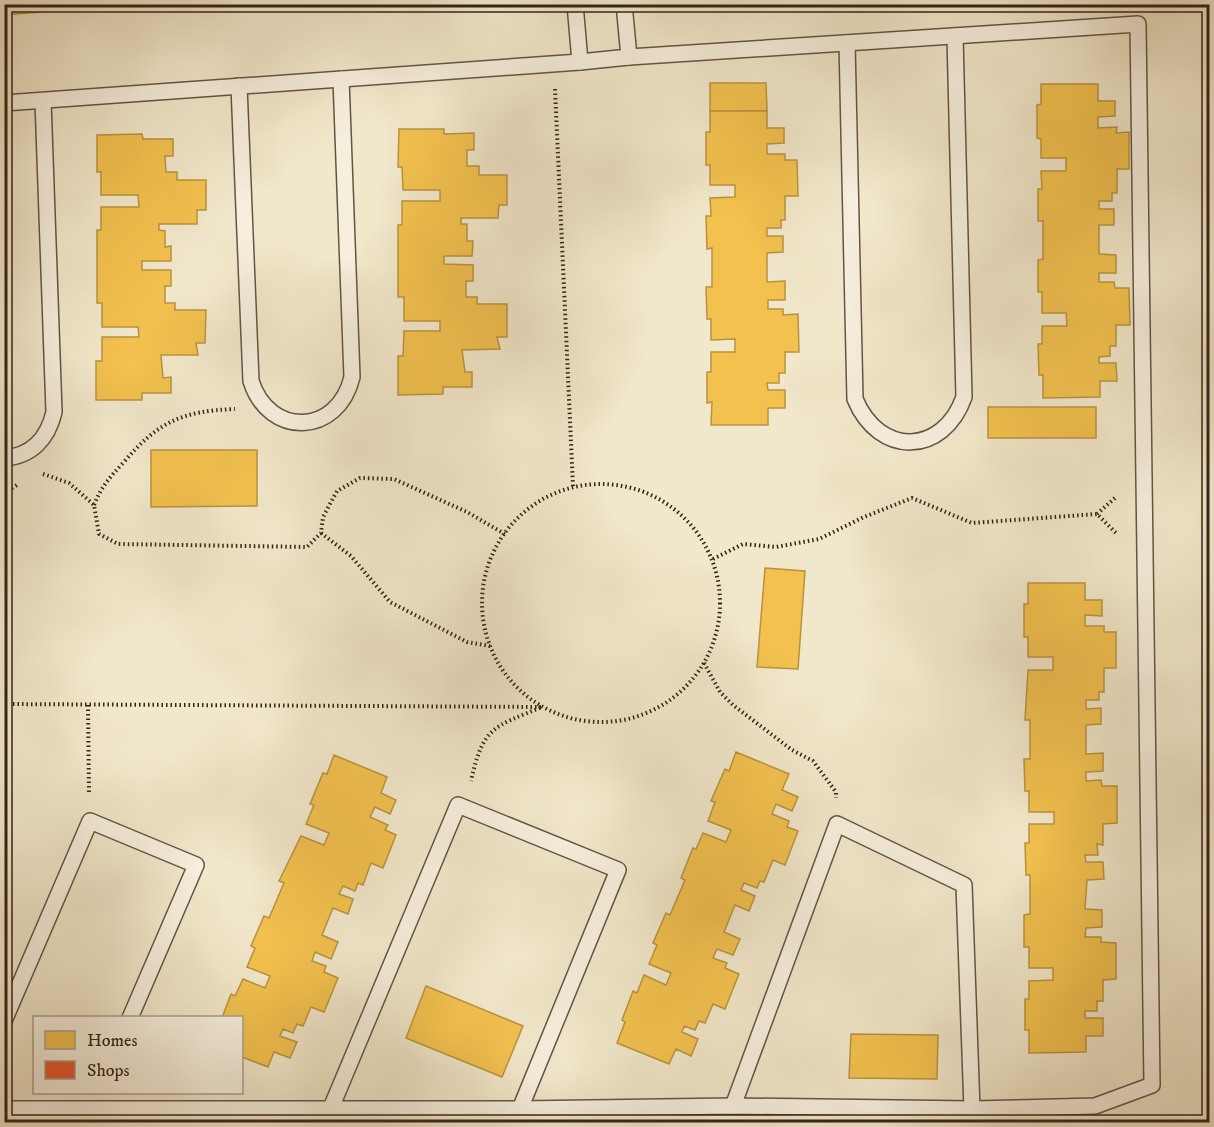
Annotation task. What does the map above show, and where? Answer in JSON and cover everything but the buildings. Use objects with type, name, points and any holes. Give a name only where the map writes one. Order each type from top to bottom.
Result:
[{"type":"lane","points":[[574,4],[580,62]]},
{"type":"lane","points":[[624,4],[629,57]]},
{"type":"lane","points":[[4,103],[629,57],[1138,24],[1152,1085],[1095,1106],[972,1109],[733,1106],[520,1109],[4,1108]]},
{"type":"lane","points":[[847,43],[855,399],[862,415],[872,428],[885,437],[901,442],[917,442],[934,437],[948,426],[958,413],[964,397],[955,36]]},
{"type":"lane","points":[[239,87],[251,381],[255,396],[276,417],[290,422],[306,423],[319,420],[332,413],[341,403],[350,384],[341,79]]},
{"type":"lane","points":[[4,458],[21,455],[34,448],[51,426],[54,412],[43,101]]},
{"type":"lane","points":[[331,1108],[458,805],[618,870],[520,1109]]},
{"type":"lane","points":[[4,1021],[90,821],[196,865],[130,1016]]},
{"type":"lane","points":[[733,1106],[837,824],[964,885],[972,1109]]},
{"type":"lane","points":[[91,1108],[97,1094]]},
{"type":"path","points":[[554,64],[573,487]]},
{"type":"path","points":[[265,408],[216,410],[164,424],[139,443],[101,487],[94,505],[99,534],[118,544],[307,547],[321,533],[323,517],[337,491],[360,478],[394,479],[467,512],[505,534]]},
{"type":"path","points":[[34,477],[42,473],[69,483],[94,505]]},
{"type":"path","points":[[612,483],[638,489],[663,500],[690,522],[701,536],[713,559],[719,585],[720,612],[715,638],[704,663],[688,684],[669,702],[645,714],[628,719],[593,722],[566,717],[542,707],[520,691],[503,670],[490,646],[483,620],[483,593],[488,567],[505,534],[515,520],[536,503],[573,487],[612,483]]},
{"type":"path","points":[[4,493],[19,484]]},
{"type":"path","points":[[713,559],[743,544],[776,547],[819,539],[864,517],[912,498],[972,523],[1096,514],[1145,561]]},
{"type":"path","points":[[321,533],[351,556],[390,602],[466,642],[490,646]]},
{"type":"path","points":[[704,663],[720,692],[733,705],[792,750],[813,761],[836,792],[837,824]]},
{"type":"path","points":[[4,704],[542,707]]},
{"type":"path","points":[[88,705],[90,821]]},
{"type":"path","points":[[458,805],[469,788],[482,744],[494,727],[542,707]]}]
